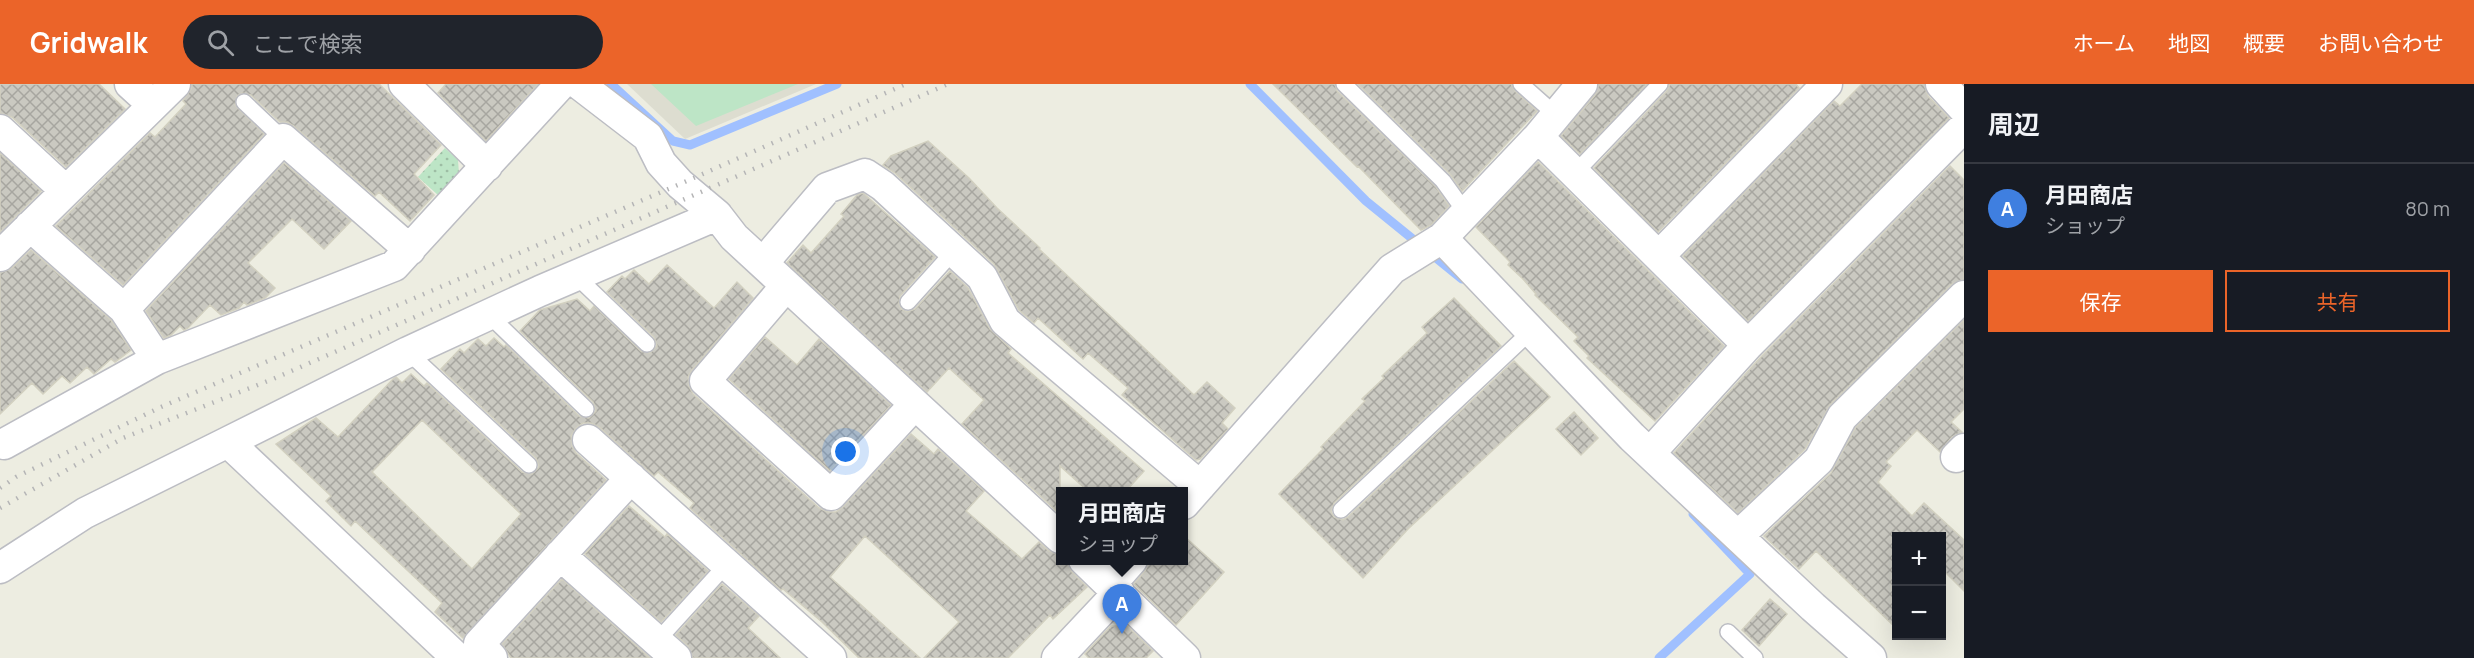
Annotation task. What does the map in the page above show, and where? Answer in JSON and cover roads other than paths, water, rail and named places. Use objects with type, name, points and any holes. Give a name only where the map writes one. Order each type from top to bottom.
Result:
[{"type":"street","points":[[130,84],[153,105]]},
{"type":"street","points":[[0,256],[175,84]]},
{"type":"street","points":[[404,84],[487,166]]},
{"type":"street","points":[[4,444],[157,358],[394,266],[561,84]]},
{"type":"street","points":[[579,84],[648,136],[661,163],[680,184],[717,215],[734,237],[1056,534]]},
{"type":"street","points":[[1192,495],[1392,269],[1429,247],[1466,213],[1547,126],[1582,84]]},
{"type":"street","points":[[1660,255],[1827,84]]},
{"type":"street","points":[[1941,84],[1964,109]]},
{"type":"street","points":[[1547,126],[1575,173],[1748,345]]},
{"type":"street","points":[[1650,453],[1748,345],[1964,127]]},
{"type":"street","points":[[0,129],[66,190]]},
{"type":"street","points":[[124,309],[283,139],[410,250]]},
{"type":"street","points":[[763,263],[827,188],[864,174],[883,186],[982,277],[1005,321],[1183,487]]},
{"type":"street","points":[[0,568],[85,513],[408,352],[717,215]]},
{"type":"street","points":[[30,226],[124,309],[157,358]]},
{"type":"street","points":[[1429,247],[1813,607],[1871,658]]},
{"type":"street","points":[[786,286],[705,381],[831,495],[915,404]]},
{"type":"street","points":[[1738,536],[1819,460],[1842,417],[1964,296]]},
{"type":"street","points":[[588,440],[831,658]]},
{"type":"street","points":[[228,442],[457,658]]},
{"type":"street","points":[[492,658],[479,644],[631,478]]},
{"type":"street","points":[[560,555],[667,650]]},
{"type":"street","points":[[1088,565],[1185,658]]},
{"type":"street","points":[[1057,658],[1115,589],[1130,565]]},
{"type":"lane","points":[[1344,84],[1443,181],[1466,213]]},
{"type":"lane","points":[[1521,84],[1547,126]]},
{"type":"lane","points":[[1575,173],[1659,84]]},
{"type":"lane","points":[[244,102],[283,139]]},
{"type":"lane","points":[[908,302],[954,251]]},
{"type":"lane","points":[[576,276],[647,344]]},
{"type":"lane","points":[[489,315],[586,409]]},
{"type":"lane","points":[[1341,510],[1525,337]]},
{"type":"lane","points":[[408,352],[529,465]]},
{"type":"lane","points":[[667,650],[726,564]]},
{"type":"lane","points":[[1728,632],[1755,658]]},
{"type":"waterway","points":[[611,84],[673,141],[690,145],[837,84]]},
{"type":"waterway","points":[[1250,84],[1366,201],[1462,279]]},
{"type":"waterway","points":[[1659,658],[1750,574],[1693,514]]},
{"type":"railway","points":[[0,488],[16,477],[161,407],[680,184],[906,84]]},
{"type":"railway","points":[[0,508],[123,438],[273,379],[948,84]]},
{"type":"place","name":"月田商店","points":[[1122,634]]}]
